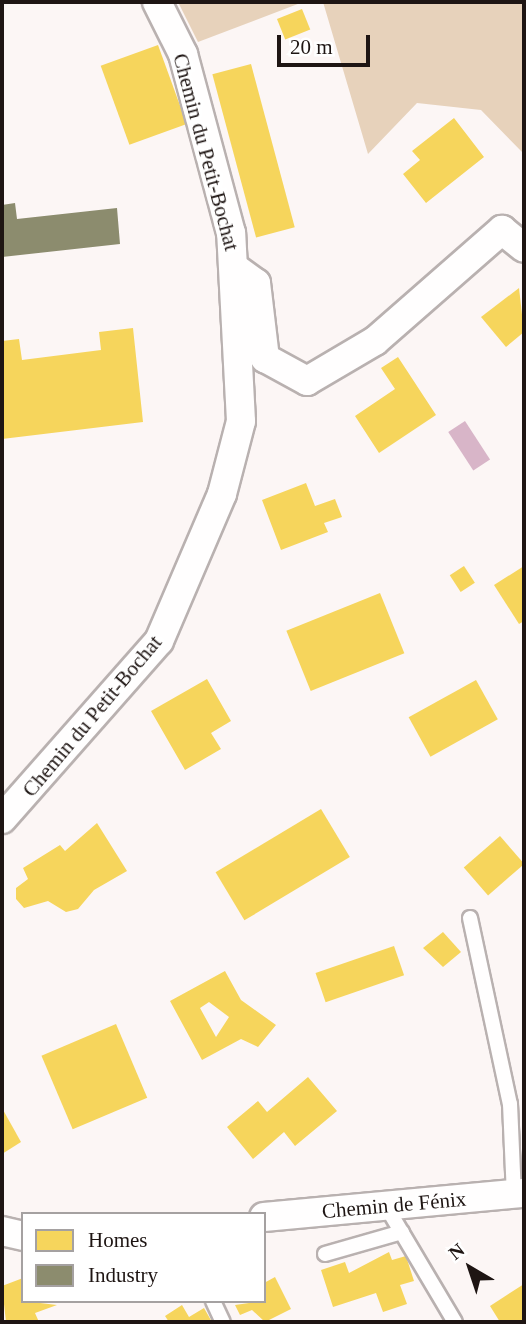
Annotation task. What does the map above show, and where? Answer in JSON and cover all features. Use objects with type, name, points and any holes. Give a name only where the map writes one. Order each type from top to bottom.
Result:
[{"type":"street","name":"Chemin du Petit-Bochat","points":[[2,819],[159,641],[181,599],[222,494],[241,421],[235,268],[183,54],[158,2]]},
{"type":"street","points":[[235,268],[256,283],[265,358],[306,381],[375,341],[502,230],[524,248]]},
{"type":"street","name":"Chemin de Fénix","points":[[266,1217],[519,1194]]},
{"type":"street","points":[[2,1231],[21,1236]]},
{"type":"lane","points":[[470,918],[510,1104],[519,1194]]},
{"type":"lane","points":[[386,1206],[455,1322]]},
{"type":"lane","points":[[325,1254],[402,1232]]},
{"type":"lane","points":[[214,1303],[223,1322]]},
{"type":"shaded area","points":[[178,2],[303,2],[198,42]]},
{"type":"shaded area","points":[[323,2],[524,2],[524,154],[481,110],[417,103],[368,154]]},
{"type":"shaded area","points":[[465,421],[490,460],[473,470],[448,432]]},
{"type":"building: Homes","points":[[302,9],[310,29],[285,40],[277,19]]},
{"type":"building: Homes","points":[[158,45],[187,124],[129,145],[101,66]]},
{"type":"building: Homes","points":[[251,64],[295,227],[256,238],[212,74]]},
{"type":"building: Homes","points":[[454,118],[484,157],[426,203],[403,174],[420,160],[412,151]]},
{"type":"building: Homes","points":[[519,288],[524,332],[506,347],[481,317]]},
{"type":"building: Homes","points":[[133,328],[143,422],[2,439],[2,341],[19,339],[22,360],[101,350],[99,332]]},
{"type":"building: Homes","points":[[398,357],[436,415],[379,453],[355,416],[395,389],[381,368]]},
{"type":"building: Homes","points":[[306,483],[315,506],[335,499],[342,517],[324,523],[328,532],[281,550],[262,500]]},
{"type":"building: Homes","points":[[464,566],[475,583],[461,592],[450,575]]},
{"type":"building: Homes","points":[[524,566],[524,621],[519,624],[494,585]]},
{"type":"building: Homes","points":[[380,593],[404,653],[311,691],[286,631]]},
{"type":"building: Homes","points":[[207,679],[231,721],[211,733],[221,749],[185,770],[151,711]]},
{"type":"building: Homes","points":[[476,680],[498,719],[430,757],[409,717]]},
{"type":"building: Homes","points":[[321,809],[350,857],[244,920],[216,872]]},
{"type":"building: Homes","points":[[97,823],[127,871],[94,890],[78,909],[66,912],[48,901],[24,908],[16,899],[16,888],[28,879],[23,868],[60,845],[65,851]]},
{"type":"building: Homes","points":[[500,836],[524,864],[488,895],[464,867]]},
{"type":"building: Homes","points":[[443,932],[461,952],[443,967],[423,948]]},
{"type":"building: Homes","points":[[394,946],[404,975],[326,1002],[316,973]]},
{"type":"building: Homes","points":[[225,971],[241,1000],[276,1025],[258,1047],[241,1039],[202,1060],[170,1001]],"holes":[[[209,1002],[229,1017],[216,1037],[200,1008]]]},
{"type":"building: Homes","points":[[116,1024],[147,1098],[73,1129],[41,1056]]},
{"type":"building: Homes","points":[[308,1077],[337,1111],[295,1146],[284,1132],[253,1159],[227,1127],[258,1101],[267,1112]]},
{"type":"building: Homes","points":[[2,1108],[21,1142],[2,1154]]},
{"type":"building: Homes","points":[[389,1252],[392,1260],[406,1256],[414,1281],[400,1285],[407,1304],[383,1312],[376,1293],[333,1307],[321,1270],[345,1262],[349,1273]]},
{"type":"building: Homes","points":[[275,1277],[291,1309],[265,1322],[252,1310],[240,1315],[235,1305],[266,1303],[266,1282]]},
{"type":"building: Homes","points":[[21,1279],[21,1303],[57,1305],[35,1313],[39,1322],[6,1322],[2,1286]]},
{"type":"building: Homes","points":[[524,1284],[524,1322],[500,1322],[490,1306]]},
{"type":"building: Homes","points":[[182,1305],[189,1317],[204,1308],[212,1322],[169,1322],[165,1316]]},
{"type":"building: Industry","points":[[15,203],[17,219],[117,208],[120,244],[2,257],[2,205]]}]
